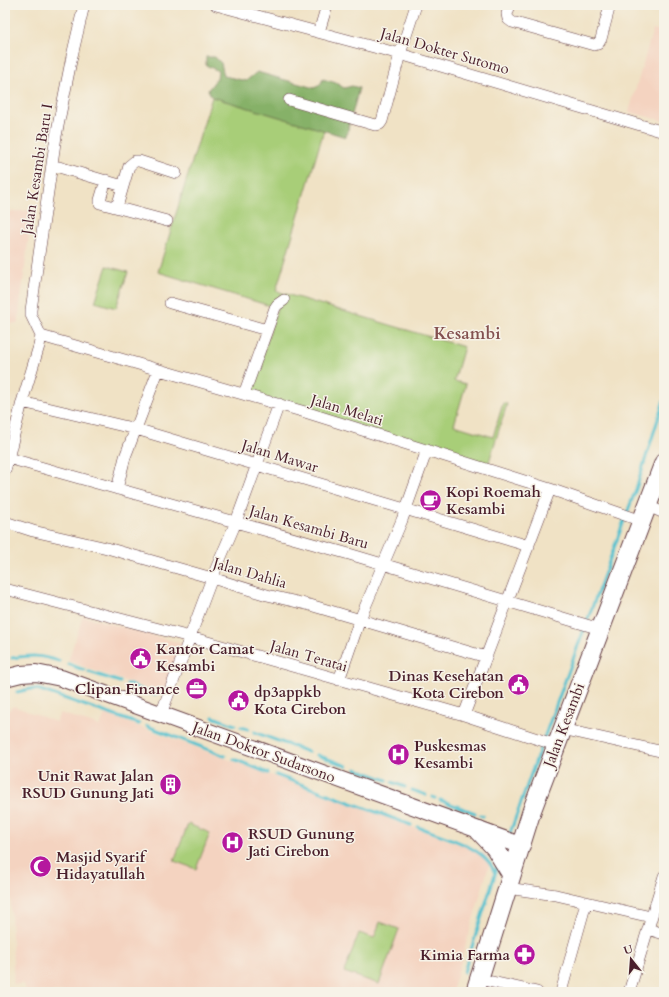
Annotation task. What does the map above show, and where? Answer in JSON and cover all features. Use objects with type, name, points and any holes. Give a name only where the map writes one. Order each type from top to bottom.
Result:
[{"type":"main road","name":"Jalan Kesambi","points":[[477,986],[508,858],[556,739],[591,627],[647,514],[664,462]]},
{"type":"main road","points":[[479,831],[508,858]]},
{"type":"street","name":"Jalan Kesambi Baru I","points":[[41,336],[30,310],[52,165],[70,63],[84,5]]},
{"type":"street","name":"Jalan Dokter Sutomo","points":[[216,5],[233,7],[400,54],[664,132]]},
{"type":"street","points":[[319,32],[327,5]]},
{"type":"street","points":[[289,100],[375,125],[380,124],[416,5]]},
{"type":"street","points":[[510,5],[507,16],[512,22],[594,45],[598,44],[610,5]]},
{"type":"street","points":[[116,207],[129,166],[136,161],[176,173]]},
{"type":"street","points":[[52,165],[123,186]]},
{"type":"street","points":[[106,180],[100,201],[167,221]]},
{"type":"street","points":[[244,394],[275,308],[284,300]]},
{"type":"street","points":[[170,303],[267,330]]},
{"type":"street","points":[[5,471],[22,402],[41,336]]},
{"type":"street","name":"Jalan Melati","points":[[41,336],[279,404],[550,489],[621,514],[647,514]]},
{"type":"street","points":[[117,489],[125,457],[158,370]]},
{"type":"street","name":"Jalan Mawar","points":[[22,402],[136,429],[529,546]]},
{"type":"street","points":[[161,714],[212,578],[236,522],[279,404]]},
{"type":"street","points":[[339,680],[360,619],[402,520],[428,450]]},
{"type":"street","name":"Jalan Kesambi Baru","points":[[8,458],[383,564],[591,627]]},
{"type":"street","points":[[464,715],[550,489]]},
{"type":"street","name":"Jalan Dahlia","points":[[5,522],[33,531],[107,548],[267,595],[360,619],[486,657]]},
{"type":"street","name":"Jalan Teratai","points":[[5,589],[190,637],[464,715],[531,737],[664,752]]},
{"type":"street","name":"Jalan Doktor Sudarsono","points":[[5,678],[21,674],[36,673],[61,678],[479,831]]},
{"type":"street","points":[[508,858],[556,895],[651,917]]},
{"type":"street","points":[[629,992],[663,879]]},
{"type":"street","points":[[561,992],[586,903]]},
{"type":"street","points":[[648,929],[664,934]]},
{"type":"street","points":[[477,986],[537,992]]},
{"type":"shaded area","points":[[653,29],[664,32],[664,121],[629,112]]},
{"type":"shaded area","points":[[32,210],[18,323],[5,324],[5,212]]},
{"type":"shaded area","name":"Kantor Camat Kesambi","points":[[83,616],[183,644],[164,695],[68,661]]},
{"type":"shaded area","name":"RSUD Gunung Jati Cirebon","points":[[13,706],[56,722],[60,713],[100,726],[105,714],[486,854],[489,865],[452,992],[27,992],[23,983],[14,985],[8,833],[5,832],[7,826],[5,804],[5,716]]},
{"type":"green space","points":[[206,57],[215,57],[221,63],[224,76],[246,81],[257,72],[314,88],[320,85],[323,79],[336,83],[344,88],[352,86],[359,88],[346,137],[212,97],[208,90],[217,78],[218,71],[206,65]]},
{"type":"green space","points":[[212,97],[324,130],[276,291],[464,347],[454,381],[466,384],[454,425],[493,437],[503,403],[507,404],[488,465],[251,394],[277,308],[158,272]]},
{"type":"green space","points":[[107,266],[128,272],[116,308],[95,302]]},
{"type":"green space","points":[[188,824],[210,833],[196,869],[174,861]]},
{"type":"green space","points":[[380,922],[399,929],[379,984],[344,972],[359,933],[374,938]]},
{"type":"waterway","points":[[627,513],[664,400]]},
{"type":"waterway","points":[[544,738],[625,518]]},
{"type":"waterway","points":[[12,658],[36,656],[59,661]]},
{"type":"waterway","points":[[68,664],[84,670]]},
{"type":"waterway","points":[[89,672],[120,682]]},
{"type":"waterway","points":[[127,684],[155,695]]},
{"type":"waterway","points":[[17,692],[31,689],[40,690],[139,724]]},
{"type":"waterway","points":[[213,717],[235,725]]},
{"type":"waterway","points":[[147,726],[225,756]]},
{"type":"waterway","points":[[241,727],[248,729]]},
{"type":"waterway","points":[[254,732],[308,752]]},
{"type":"waterway","points":[[509,836],[542,743]]},
{"type":"waterway","points":[[317,755],[347,766]]},
{"type":"waterway","points":[[234,759],[268,773]]},
{"type":"waterway","points":[[356,769],[387,780]]},
{"type":"waterway","points":[[276,775],[411,825]]},
{"type":"waterway","points":[[392,782],[405,787]]},
{"type":"waterway","points":[[412,790],[426,795]]},
{"type":"waterway","points":[[440,800],[475,813]]},
{"type":"waterway","points":[[418,827],[451,839],[474,850],[491,865],[495,874]]},
{"type":"waterway","points":[[464,972],[498,865]]},
{"type":"place","name":"Kopi Roemah Kesambi","points":[[430,501]]},
{"type":"place","name":"Kantor Camat Kesambi","points":[[141,658]]},
{"type":"place","name":"Dinas Kesehatan Kota Cirebon","points":[[519,685]]},
{"type":"place","name":"Clipan Finance","points":[[196,689]]},
{"type":"place","name":"dp3appkb Kota Cirebon","points":[[238,701]]},
{"type":"place","name":"Puskesmas Kesambi","points":[[399,755]]},
{"type":"place","name":"Unit Rawat Jalan RSUD Gunung Jati","points":[[170,785]]},
{"type":"place","name":"RSUD Gunung Jati Cirebon","points":[[233,843]]},
{"type":"place","name":"Masjid Syarif Hidayatullah","points":[[41,866]]},
{"type":"place","name":"Kimia Farma","points":[[525,955]]},
{"type":"district","name":"Kesambi","points":[[467,333]]}]
